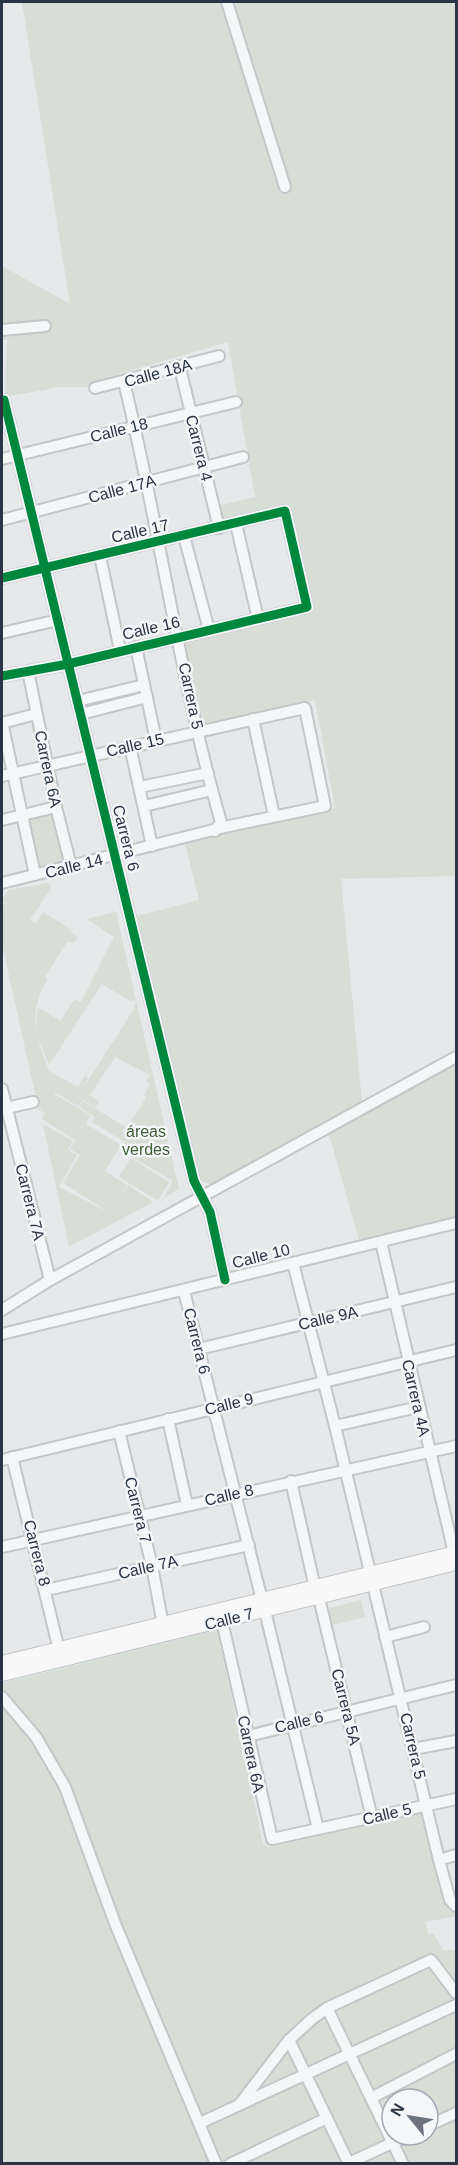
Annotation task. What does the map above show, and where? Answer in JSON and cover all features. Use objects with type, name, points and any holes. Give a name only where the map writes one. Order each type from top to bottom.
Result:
[{"type":"main road","name":"Calle 7","points":[[2,1663],[163,1625],[317,1593],[456,1556]]},
{"type":"main road","name":"Calle 7","points":[[2,1674],[222,1621],[264,1605]]},
{"type":"street","points":[[227,2],[285,187]]},
{"type":"street","points":[[2,330],[45,326]]},
{"type":"street","name":"Calle 18A","points":[[95,388],[180,368],[219,356]]},
{"type":"street","name":"Carrera 4","points":[[180,368],[219,528]]},
{"type":"street","name":"Carrera 5","points":[[124,382],[148,482],[198,730],[221,822],[215,831]]},
{"type":"street","name":"Carrera 6","points":[[3,400],[47,569],[194,1181],[210,1212],[225,1281]]},
{"type":"street","name":"Calle 18","points":[[2,459],[236,402]]},
{"type":"street","name":"Calle 17A","points":[[2,520],[243,457]]},
{"type":"street","name":"Calle 17","points":[[2,578],[285,511],[307,607]]},
{"type":"street","points":[[236,524],[258,619]]},
{"type":"street","points":[[184,536],[209,630]]},
{"type":"street","points":[[99,556],[120,650]]},
{"type":"street","name":"Calle 16","points":[[2,676],[68,663],[307,607]]},
{"type":"street","points":[[2,633],[58,620]]},
{"type":"street","points":[[136,646],[156,740]]},
{"type":"street","name":"Carrera 6A","points":[[28,671],[56,807],[71,866]]},
{"type":"street","points":[[78,701],[145,691]]},
{"type":"street","points":[[81,714],[145,691]]},
{"type":"street","name":"Calle 15","points":[[6,775],[198,730],[305,708],[325,806],[274,816]]},
{"type":"street","points":[[35,875],[21,815],[6,775],[2,723],[36,714]]},
{"type":"street","points":[[254,719],[274,816]]},
{"type":"street","points":[[130,746],[153,846]]},
{"type":"street","points":[[140,787],[208,773]]},
{"type":"street","points":[[144,806],[212,790]]},
{"type":"street","points":[[2,820],[56,807]]},
{"type":"street","name":"Calle 14","points":[[2,884],[274,816]]},
{"type":"street","points":[[2,1310],[50,1280],[456,1057]]},
{"type":"street","name":"Carrera 7A","points":[[2,1089],[4,1109],[50,1280]]},
{"type":"street","points":[[4,1109],[33,1102]]},
{"type":"street","name":"Calle 10","points":[[2,1334],[456,1223]]},
{"type":"street","name":"Carrera 4A","points":[[381,1242],[428,1453],[456,1556]]},
{"type":"street","points":[[293,1263],[335,1426],[370,1580]]},
{"type":"street","name":"Calle 9A","points":[[199,1349],[456,1287]]},
{"type":"street","name":"Carrera 6","points":[[184,1291],[237,1493],[318,1829]]},
{"type":"street","name":"Calle 9","points":[[7,1458],[456,1350]]},
{"type":"street","points":[[335,1426],[418,1407]]},
{"type":"street","points":[[168,1419],[187,1504]]},
{"type":"street","name":"Carrera 7","points":[[119,1431],[152,1566],[163,1625]]},
{"type":"street","name":"Calle 8","points":[[2,1546],[456,1446]]},
{"type":"street","name":"Carrera 8","points":[[7,1458],[33,1540],[59,1650]]},
{"type":"street","name":"Carrera 5A","points":[[291,1481],[317,1593],[348,1710],[372,1818]]},
{"type":"street","name":"Calle 7A","points":[[46,1590],[249,1545]]},
{"type":"street","name":"Carrera 5","points":[[370,1580],[401,1698],[439,1860],[450,1900],[456,1906]]},
{"type":"street","name":"Carrera 6A","points":[[222,1621],[269,1837],[277,1839],[318,1829]]},
{"type":"street","points":[[385,1637],[424,1626]]},
{"type":"street","name":"Calle 6","points":[[248,1736],[456,1685]]},
{"type":"street","points":[[2,1697],[36,1737],[65,1787],[116,1926],[216,2163]]},
{"type":"street","points":[[413,1749],[456,1741]]},
{"type":"street","name":"Calle 5","points":[[318,1829],[456,1799]]},
{"type":"street","points":[[439,1860],[456,1855]]},
{"type":"street","points":[[239,2105],[289,2040],[327,2008],[431,1960],[456,1994]]},
{"type":"street","points":[[200,2123],[456,2006]]},
{"type":"street","points":[[327,2008],[380,2116]]},
{"type":"street","points":[[289,2040],[348,2163],[382,2147]]},
{"type":"street","points":[[371,2098],[456,2054]]},
{"type":"street","points":[[440,2120],[456,2113]]},
{"type":"street","points":[[230,2163],[327,2118]]},
{"type":"street","points":[[396,2147],[404,2163]]},
{"type":"green space","points":[[22,2],[456,2],[456,876],[341,879],[362,1102],[211,1185],[198,1179],[133,917],[199,900],[185,843],[229,830],[335,808],[315,700],[201,724],[184,640],[313,611],[288,506],[221,521],[217,506],[255,497],[228,342],[95,381],[89,387],[59,387],[5,397],[7,340],[2,339],[2,266],[70,304]]},
{"type":"green space","points":[[54,810],[68,865],[36,871],[23,817]]},
{"type":"green space","name":"áreas verdes","points":[[48,883],[51,888],[30,920],[36,923],[43,912],[72,930],[71,933],[78,937],[74,943],[67,942],[45,977],[47,980],[35,1015],[36,1027],[38,1008],[61,1021],[74,999],[81,1002],[114,937],[87,919],[116,912],[179,1189],[164,1198],[173,1181],[120,1150],[125,1142],[92,1122],[95,1117],[79,1107],[83,1101],[127,1128],[146,1098],[144,1096],[150,1084],[146,1081],[150,1075],[115,1057],[90,1095],[81,1090],[99,1101],[96,1108],[83,1100],[78,1106],[56,1093],[52,1099],[56,1095],[90,1115],[86,1124],[121,1145],[105,1171],[127,1185],[120,1196],[128,1185],[153,1202],[69,1247],[43,1124],[73,1141],[68,1150],[77,1155],[59,1187],[110,1213],[63,1183],[80,1155],[70,1149],[75,1140],[42,1119],[45,1114],[40,1110],[42,1106],[39,1111],[2,944],[2,902],[11,907],[2,900],[8,890]],"holes":[[[102,984],[130,1001],[136,1000],[134,1009],[84,1087],[88,1078],[85,1076],[78,1087],[49,1071],[37,1036],[49,1065]]]},
{"type":"green space","points":[[456,1063],[456,1216],[359,1240],[329,1134]]},
{"type":"green space","points":[[131,1158],[169,1182],[158,1201],[119,1177]]},
{"type":"green space","points":[[361,1600],[365,1617],[333,1625],[329,1608]]},
{"type":"green space","points":[[217,1630],[263,1844],[269,1847],[421,1813],[443,1902],[456,1911],[456,1916],[426,1922],[428,1934],[434,1934],[443,1950],[456,1950],[456,2163],[2,2163],[2,1683]]},
{"type":"cycle path","points":[[2,400],[4,400],[194,1181],[210,1212],[225,1280]]},
{"type":"cycle path","points":[[2,578],[285,511],[307,607],[68,664],[2,676]]}]
